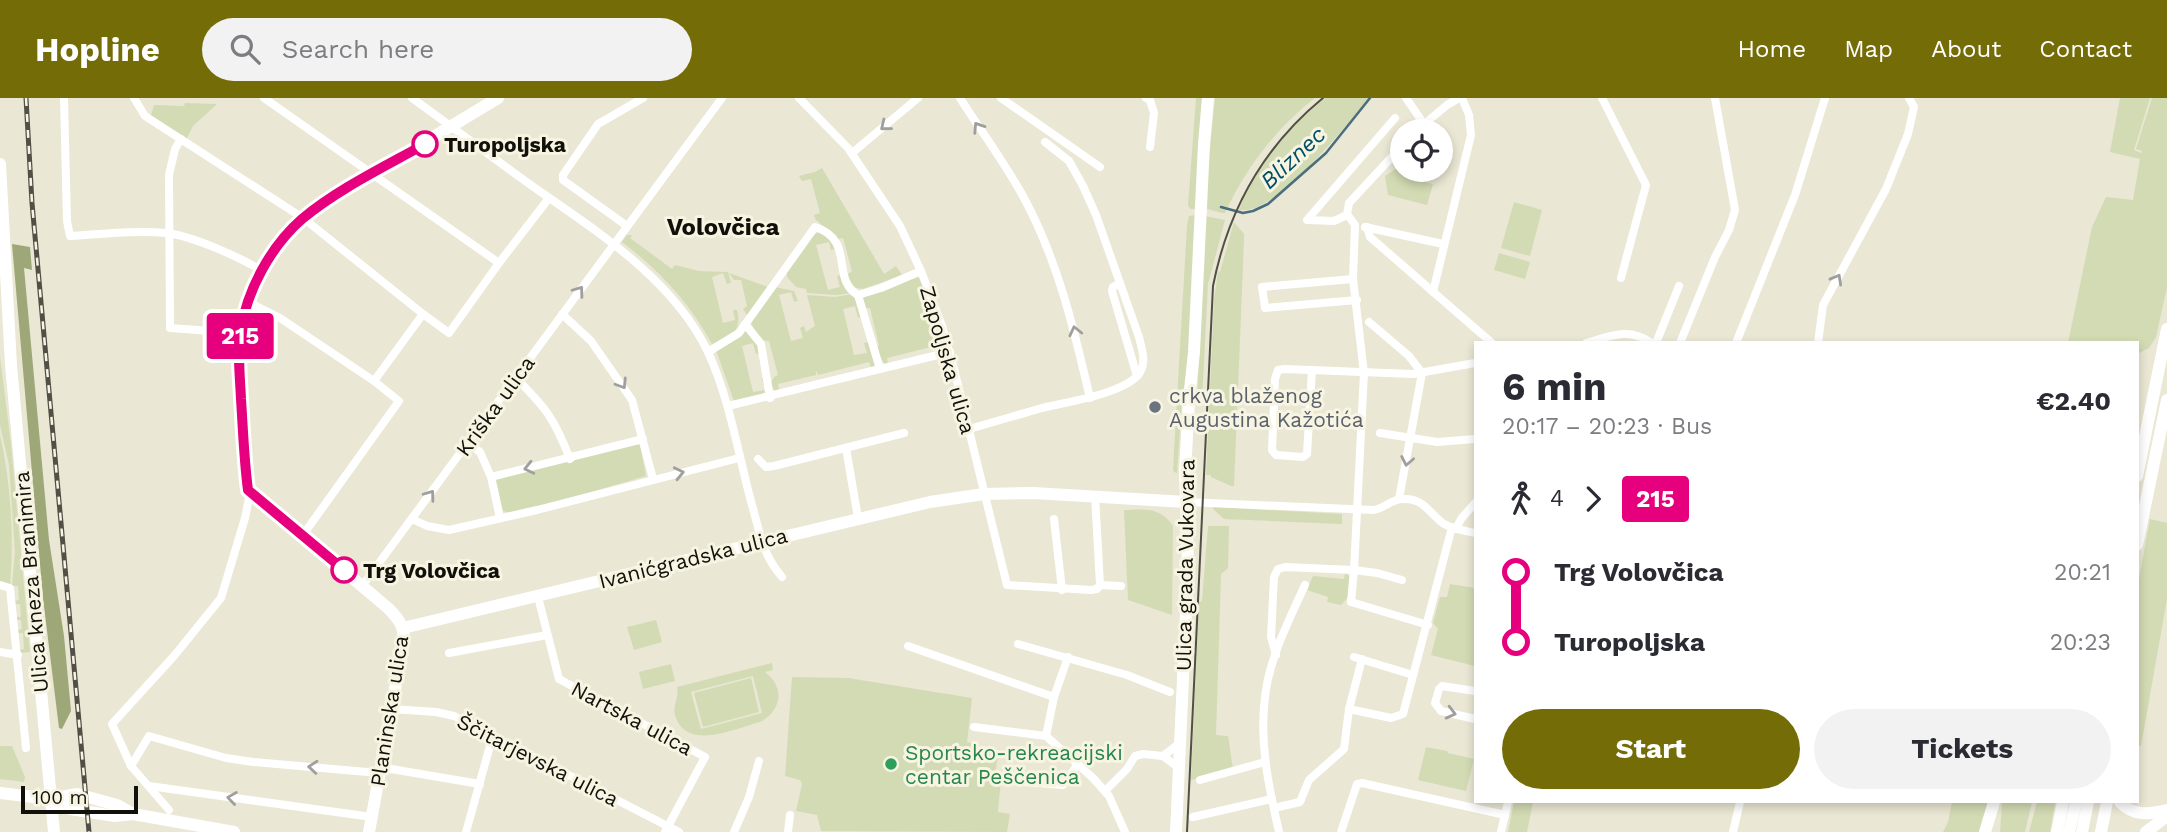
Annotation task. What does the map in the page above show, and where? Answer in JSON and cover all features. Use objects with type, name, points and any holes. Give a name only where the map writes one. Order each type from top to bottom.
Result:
[{"type":"street","points":[[64,98],[67,221],[70,236],[170,233],[219,250],[262,271]]},
{"type":"street","points":[[134,98],[145,116],[303,218],[449,333],[549,198]]},
{"type":"street","points":[[264,98],[499,263]]},
{"type":"street","points":[[412,98],[648,273],[674,300],[708,352],[728,407],[761,541],[767,558],[782,576]]},
{"type":"street","points":[[169,810],[131,766],[112,724],[174,656],[220,598],[250,493],[247,486],[242,410],[240,332],[248,302],[262,271],[303,218],[322,204],[498,98]]},
{"type":"street","points":[[627,226],[563,180],[597,124],[643,98]]},
{"type":"street","name":"Kriška ulica","points":[[362,586],[722,98]]},
{"type":"street","name":"Zapoljska ulica","points":[[799,98],[852,153],[900,226],[942,326],[984,494]]},
{"type":"street","points":[[852,153],[918,98]]},
{"type":"street","points":[[960,98],[1005,166],[1035,222],[1072,317],[1090,398]]},
{"type":"street","points":[[1001,98],[1100,167]]},
{"type":"street","points":[[1146,98],[1150,100],[1154,113],[1150,147]]},
{"type":"street","name":"Ulica grada Vukovara","points":[[1177,829],[1188,569],[1185,472],[1208,98]]},
{"type":"street","points":[[1406,98],[1421,119]]},
{"type":"street","points":[[1429,119],[1445,101],[1460,98],[1469,115],[1471,135],[1433,292]]},
{"type":"street","points":[[1602,98],[1646,185],[1621,278]]},
{"type":"street","points":[[1681,341],[1729,230],[1735,210],[1714,98]]},
{"type":"street","points":[[1737,341],[1795,195],[1825,98]]},
{"type":"street","points":[[1818,341],[1823,305],[1886,188],[1908,134],[1914,107],[1909,98]]},
{"type":"street","points":[[1347,215],[1334,221],[1307,220],[1395,118]]},
{"type":"street","points":[[181,139],[175,149],[169,175],[170,328],[240,332]]},
{"type":"street","points":[[969,429],[1046,407],[1090,398],[1132,381],[1143,367],[1144,356],[1120,283],[1083,186],[1069,161],[1045,142]]},
{"type":"street","points":[[1390,159],[1346,209],[1355,225],[1353,279],[1364,373],[1351,602],[1427,625]]},
{"type":"street","name":"Ulica kneza Branimira","points":[[0,164],[2,241],[54,832]]},
{"type":"street","points":[[1355,225],[1443,244]]},
{"type":"street","points":[[708,352],[732,339],[745,324],[816,227],[827,231],[836,241],[846,282],[858,295],[880,369]]},
{"type":"street","points":[[1367,227],[1370,237],[1490,341]]},
{"type":"street","points":[[858,295],[921,271]]},
{"type":"street","points":[[1353,279],[1262,287],[1265,308],[1357,300]]},
{"type":"street","points":[[1120,283],[1113,287],[1112,291],[1137,376]]},
{"type":"street","points":[[1655,341],[1679,286]]},
{"type":"street","points":[[0,295],[8,311]]},
{"type":"street","points":[[248,302],[280,318],[374,381],[399,401],[303,535]]},
{"type":"street","points":[[374,381],[423,314]]},
{"type":"street","points":[[562,314],[591,341],[632,400],[653,479]]},
{"type":"street","points":[[1369,321],[1409,356],[1422,373],[1399,499],[1423,504],[1444,524],[1474,533]]},
{"type":"street","points":[[745,324],[761,344],[771,398]]},
{"type":"street","points":[[2139,466],[2167,329]]},
{"type":"street","points":[[1607,340],[1632,334],[1649,341]]},
{"type":"street","points":[[728,407],[950,352]]},
{"type":"street","points":[[1312,370],[1307,454],[1303,457],[1276,454],[1272,450],[1278,370],[1284,369],[1312,370],[1364,373],[1422,373],[1474,363]]},
{"type":"street","points":[[515,377],[551,415],[570,459]]},
{"type":"street","points":[[2139,535],[2167,400]]},
{"type":"street","points":[[758,459],[766,467],[774,466],[904,433]]},
{"type":"street","points":[[1380,433],[1445,442],[1474,439]]},
{"type":"street","points":[[491,477],[643,439]]},
{"type":"street","points":[[468,443],[480,452],[491,477],[500,518]]},
{"type":"street","points":[[846,448],[858,518]]},
{"type":"street","points":[[412,519],[427,526],[449,530],[739,458]]},
{"type":"street","name":"Planinska ulica","points":[[250,493],[362,586],[400,620],[403,628],[404,638],[369,832]]},
{"type":"street","points":[[984,494],[1007,585],[1062,590],[1091,590],[1100,585],[1095,495]]},
{"type":"street","name":"Ivanićgradska ulica","points":[[403,628],[858,518],[930,502],[984,494],[1095,495],[1358,510],[1378,510],[1399,499]]},
{"type":"street","points":[[1349,709],[1391,718],[1403,714],[1454,528],[1474,504]]},
{"type":"street","points":[[1055,519],[1062,590]]},
{"type":"street","points":[[1276,655],[1272,637],[1274,577],[1278,569],[1365,570],[1402,580]]},
{"type":"street","points":[[0,585],[10,588],[26,748]]},
{"type":"street","points":[[1100,585],[1121,586]]},
{"type":"street","points":[[1279,832],[1265,762],[1265,695],[1276,655],[1304,585]]},
{"type":"street","name":"Nartska ulica","points":[[538,597],[559,679],[705,757],[666,829]]},
{"type":"street","points":[[449,653],[547,635]]},
{"type":"street","points":[[1018,644],[1127,675],[1170,692]]},
{"type":"street","points":[[908,646],[1054,697]]},
{"type":"street","points":[[0,652],[18,655]]},
{"type":"street","points":[[1046,736],[1054,697],[1068,657]]},
{"type":"street","points":[[1193,817],[1273,803],[1300,802],[1309,780],[1342,752],[1345,745],[1358,658],[1413,674]]},
{"type":"street","points":[[1474,691],[1442,686],[1435,703],[1441,711],[1474,719]]},
{"type":"street","name":"Ščitarjevska ulica","points":[[391,709],[454,716],[666,829],[679,832]]},
{"type":"street","points":[[974,727],[1046,736],[1109,796],[1125,832]]},
{"type":"street","points":[[467,832],[493,735]]},
{"type":"street","points":[[131,766],[149,736],[239,760],[367,772],[391,769],[480,784]]},
{"type":"street","points":[[1163,756],[1180,743]]},
{"type":"street","points":[[1105,792],[1127,769],[1135,756],[1163,756],[1179,768]]},
{"type":"street","points":[[734,832],[749,797],[758,761]]},
{"type":"street","points":[[1200,780],[1265,762]]},
{"type":"street","points":[[1002,780],[1063,785],[1078,764]]},
{"type":"street","points":[[1341,832],[1357,784],[1362,783],[1505,815]]},
{"type":"street","points":[[149,786],[372,817]]},
{"type":"street","points":[[0,793],[50,799],[77,794],[117,804],[133,814],[234,832]]},
{"type":"street","points":[[1501,832],[1508,803]]},
{"type":"street","points":[[1733,832],[1740,803]]},
{"type":"street","points":[[1985,832],[1994,803]]},
{"type":"street","points":[[1994,803],[1995,832]]},
{"type":"street","points":[[2056,832],[2063,803]]},
{"type":"street","points":[[2076,803],[2078,831]]},
{"type":"street","points":[[2078,831],[2088,803]]},
{"type":"street","points":[[2101,832],[2107,803]]},
{"type":"street","points":[[2121,803],[2138,813],[2167,810]]},
{"type":"street","points":[[788,832],[790,816]]},
{"type":"street","points":[[2146,832],[2167,816]]},
{"type":"green space","points":[[1196,98],[1202,98],[1197,209],[1191,209],[1188,206]]},
{"type":"green space","points":[[1215,98],[1315,98],[1274,136],[1263,150],[1242,180],[1225,213],[1204,208]]},
{"type":"green space","points":[[1325,98],[1369,98],[1328,147],[1290,184],[1254,208],[1239,210],[1243,200],[1241,199],[1258,170],[1288,132]]},
{"type":"green space","points":[[2120,98],[2150,98],[2134,150],[2141,153],[2142,151],[2136,149],[2152,98],[2167,98],[2167,287],[2156,337],[2149,348],[2139,353],[2139,341],[2068,341],[2092,227],[2106,197],[2133,200],[2140,159],[2110,152]]},
{"type":"green space","points":[[185,103],[217,104],[193,126],[185,142],[150,119],[154,105],[184,106]]},
{"type":"green space","points":[[822,168],[884,274],[896,266],[902,275],[863,289],[852,287],[847,275],[852,271],[843,238],[838,239],[815,219],[814,215],[820,213],[811,179],[802,181],[799,176]]},
{"type":"green space","points":[[1390,173],[1390,182],[1433,184],[1427,205],[1388,195],[1385,176]]},
{"type":"green space","points":[[1514,202],[1542,210],[1530,256],[1501,248]]},
{"type":"green space","points":[[1196,215],[1191,346],[1182,400],[1177,473],[1173,469],[1187,225],[1189,216]]},
{"type":"green space","points":[[1205,216],[1225,220],[1208,284],[1202,401],[1197,401]]},
{"type":"green space","points":[[1234,222],[1244,234],[1244,240],[1234,486],[1231,486],[1206,475],[1214,301],[1218,271],[1220,272]]},
{"type":"green space","points":[[820,232],[829,235],[835,249],[831,250],[829,242],[816,245],[828,290],[840,287],[837,276],[842,275],[845,288],[851,293],[807,293],[806,289],[796,287],[787,277],[787,271],[813,235]]},
{"type":"green space","points":[[627,235],[632,235],[630,238],[672,269],[675,265],[699,271],[728,272],[731,283],[727,284],[723,273],[712,277],[723,323],[735,320],[733,310],[737,310],[738,323],[734,332],[712,344],[694,314],[673,288],[622,242]]},
{"type":"green space","points":[[12,244],[30,247],[32,270],[24,268],[49,540],[64,636],[71,711],[62,729],[59,728],[43,598]]},
{"type":"green space","points":[[1499,253],[1530,262],[1525,279],[1494,270]]},
{"type":"green space","points":[[729,273],[768,287],[747,315],[743,309],[747,306],[741,280],[734,280]]},
{"type":"green space","points":[[920,278],[934,311],[943,344],[937,352],[935,346],[887,358],[888,364],[885,364],[874,348],[879,346],[870,308],[864,308],[862,299]]},
{"type":"green space","points":[[775,287],[794,291],[798,301],[794,302],[791,292],[779,295],[791,341],[803,338],[800,328],[804,326],[806,332],[815,326],[807,295],[835,297],[853,294],[862,316],[858,318],[855,306],[843,309],[854,355],[867,353],[864,343],[868,342],[875,366],[871,368],[869,362],[818,375],[816,370],[816,375],[778,384],[779,390],[774,390],[771,383],[778,375],[769,341],[760,340],[751,323]]},
{"type":"green space","points":[[745,331],[755,339],[761,352],[756,354],[753,343],[742,346],[753,392],[765,390],[762,378],[767,378],[766,393],[734,401],[716,350]]},
{"type":"green space","points":[[0,357],[11,444],[30,652],[21,653],[19,650],[24,649],[23,633],[18,633],[18,630],[22,629],[21,620],[16,620],[16,617],[21,617],[20,604],[15,604],[15,601],[19,600],[18,586],[12,586],[15,552],[9,465],[0,425]]},
{"type":"green space","points":[[0,435],[11,510],[10,585],[0,583]]},
{"type":"green space","points":[[640,445],[646,476],[515,514],[503,511],[496,479]]},
{"type":"green space","points":[[1212,508],[1342,514],[1342,524],[1224,519]]},
{"type":"green space","points":[[1124,510],[1158,512],[1173,526],[1172,615],[1128,600]]},
{"type":"green space","points":[[2150,519],[2167,523],[2167,599],[2141,746],[2139,746],[2139,579]]},
{"type":"green space","points":[[1208,526],[1229,526],[1228,568],[1221,574],[1216,735],[1228,736],[1233,769],[1191,780],[1199,602],[1202,601]]},
{"type":"green space","points":[[1345,573],[1350,577],[1349,596],[1341,605],[1327,602],[1328,597],[1307,590],[1313,576],[1344,579]]},
{"type":"green space","points":[[1450,584],[1474,588],[1474,666],[1431,655],[1438,629],[1433,623],[1440,597],[1447,597]]},
{"type":"green space","points":[[656,620],[662,642],[634,650],[627,627]]},
{"type":"green space","points":[[772,663],[773,670],[765,672],[776,685],[777,705],[773,712],[760,722],[714,735],[702,735],[682,728],[676,718],[674,710],[677,687]],"holes":[[[753,676],[762,713],[701,729],[691,692]]]},
{"type":"green space","points":[[671,664],[675,681],[643,689],[639,672]]},
{"type":"green space","name":"Sportsko-rekreacijski centar Peščenica","points":[[792,677],[848,678],[972,698],[967,742],[975,744],[975,747],[989,749],[989,753],[998,754],[995,776],[1001,778],[998,812],[1010,814],[1007,832],[821,831],[817,815],[796,811],[802,784],[800,780],[785,776]]},
{"type":"green space","points":[[751,678],[759,712],[703,727],[694,693]]},
{"type":"green space","points":[[0,746],[12,746],[25,777],[24,782],[0,779]]},
{"type":"green space","points":[[1426,747],[1474,759],[1466,791],[1418,780]]},
{"type":"green space","points":[[1514,803],[1533,803],[1527,832],[1508,832]]},
{"type":"green space","points":[[1952,803],[1988,803],[1982,832],[1943,832]]},
{"type":"green space","points":[[2002,803],[2032,803],[2025,832],[2000,832]]},
{"type":"green space","points":[[2037,803],[2055,803],[2050,832],[2029,832]]},
{"type":"waterway","name":"Bliznec","points":[[1221,207],[1243,213],[1268,204],[1326,153],[1370,98]]},
{"type":"tram line","points":[[1187,832],[1213,286],[1228,231],[1251,182],[1283,137],[1323,98]]},
{"type":"railway","points":[[26,98],[32,203],[89,832]]},
{"type":"bus line","name":"215","points":[[344,570],[248,490],[239,366],[240,332],[248,302],[262,271],[297,224],[322,204],[425,144]]},
{"type":"place","name":"Turopoljska","points":[[425,144]]},
{"type":"place","name":"crkva blaženog Augustina Kažotića","points":[[1155,407]]},
{"type":"place","name":"Trg Volovčica","points":[[344,570]]},
{"type":"place","name":"Sportsko-rekreacijski centar Peščenica","points":[[891,764]]},
{"type":"district","name":"Volovčica","points":[[723,227]]}]
